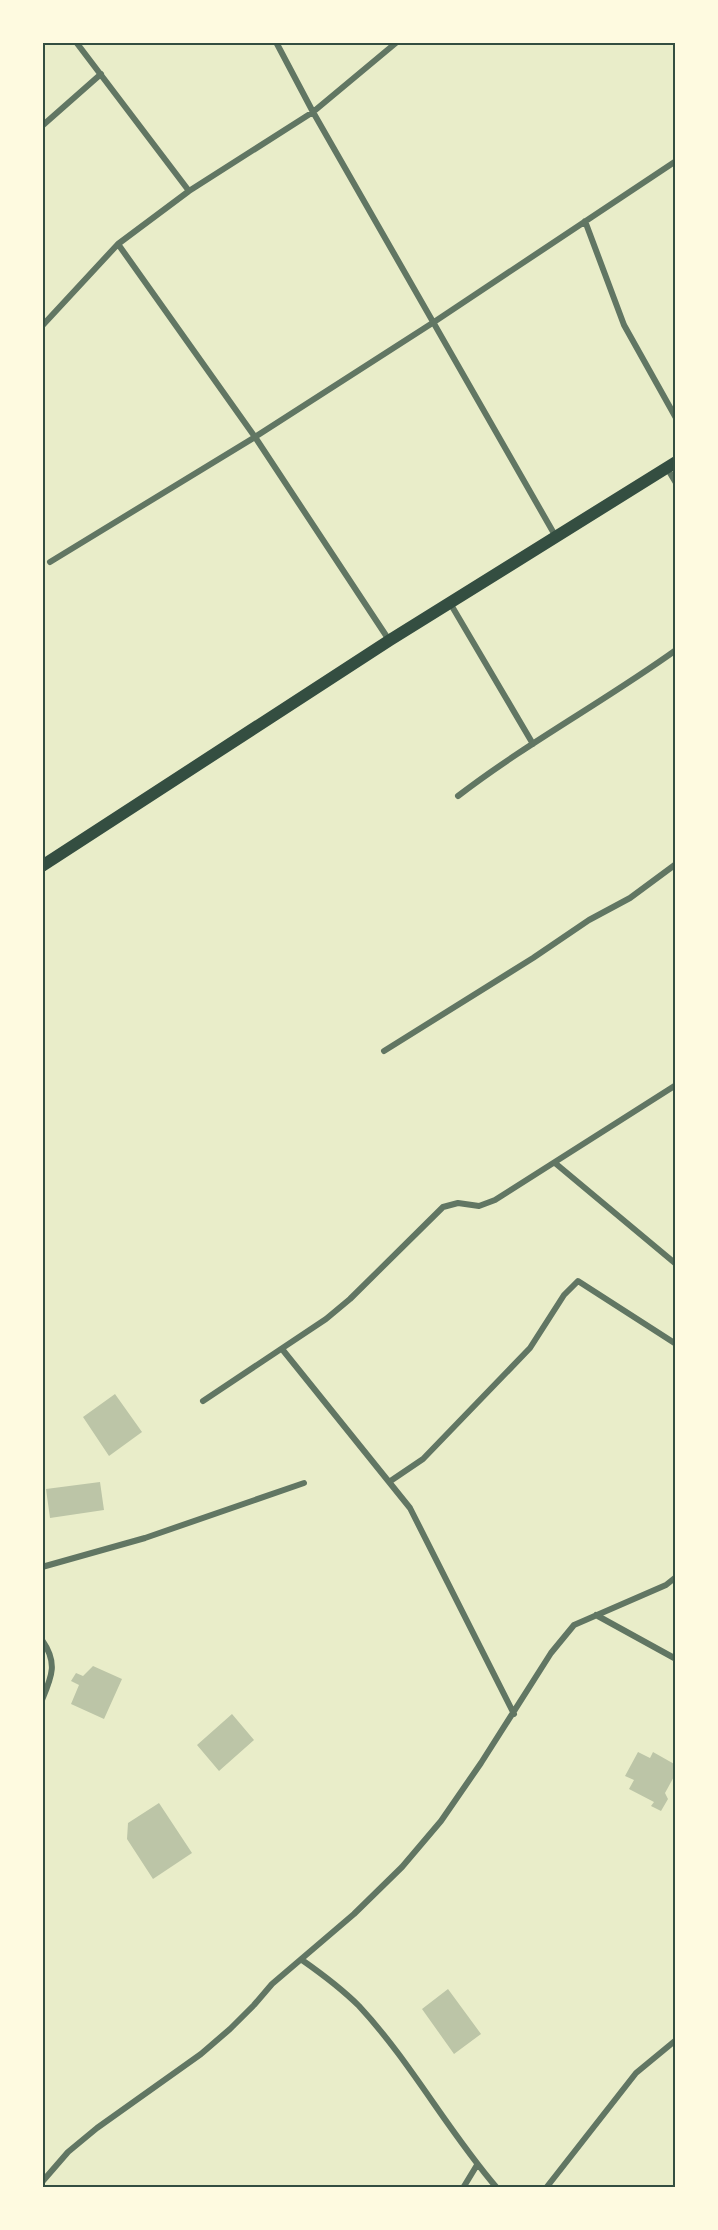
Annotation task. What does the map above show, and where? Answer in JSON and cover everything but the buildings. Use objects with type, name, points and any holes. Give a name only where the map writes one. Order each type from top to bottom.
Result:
[{"type":"main road","points":[[42,866],[390,640],[671,465]]},
{"type":"street","points":[[76,42],[189,191]]},
{"type":"street","points":[[276,42],[313,112],[556,537]]},
{"type":"street","points":[[42,326],[118,244],[189,191],[313,112],[397,42]]},
{"type":"street","points":[[42,126],[100,74]]},
{"type":"street","points":[[50,562],[255,437],[434,322],[676,161]]},
{"type":"street","points":[[585,221],[624,325],[676,418]]},
{"type":"street","points":[[118,244],[255,437],[390,640]]},
{"type":"street","points":[[671,465],[676,483]]},
{"type":"street","points":[[450,603],[533,744]]},
{"type":"street","points":[[458,796],[494,768],[628,684],[676,650]]},
{"type":"street","points":[[384,1051],[533,958],[589,920],[630,898],[676,864]]},
{"type":"street","points":[[203,1401],[326,1319],[350,1299],[443,1207],[459,1203],[478,1206],[495,1200],[676,1084]]},
{"type":"street","points":[[555,1163],[676,1264]]},
{"type":"street","points":[[388,1482],[423,1459],[530,1348],[564,1295],[578,1281],[676,1344]]},
{"type":"street","points":[[282,1349],[410,1508],[514,1714]]},
{"type":"street","points":[[42,1567],[145,1538],[304,1483]]},
{"type":"street","points":[[42,2182],[68,2152],[97,2128],[201,2054],[246,2013],[272,1984],[354,1914],[402,1867],[441,1821],[514,1714],[563,1636],[574,1624],[666,1585],[676,1576]]},
{"type":"street","points":[[596,1615],[676,1659]]},
{"type":"street","points":[[42,1640],[51,1653],[52,1677],[42,1700]]},
{"type":"street","points":[[302,1960],[358,2005],[411,2072],[477,2165],[497,2188]]},
{"type":"street","points":[[546,2188],[636,2073],[676,2040]]},
{"type":"street","points":[[463,2188],[477,2165]]}]
